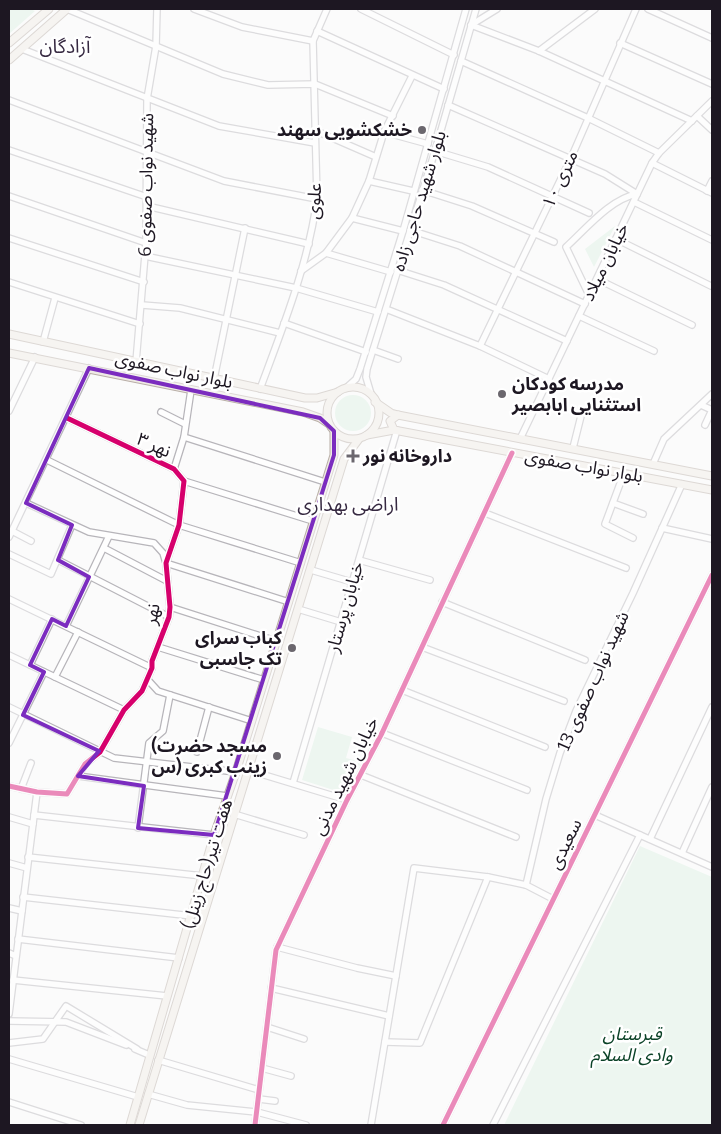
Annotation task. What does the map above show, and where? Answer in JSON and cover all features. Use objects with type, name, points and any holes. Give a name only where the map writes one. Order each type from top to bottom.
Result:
[{"type":"main road","points":[[9,43],[48,9]]},
{"type":"main road","points":[[9,60],[67,9]]},
{"type":"main road","name":"بلوار نواب صفوی","points":[[9,334],[305,398],[317,398],[338,392]]},
{"type":"main road","name":"بلوار نواب صفوی","points":[[9,353],[303,412],[329,424]]},
{"type":"main road","points":[[355,387],[371,394],[379,412],[378,421],[367,435],[359,439],[350,440],[334,431],[329,424],[327,406],[338,392],[346,388],[355,387]]},
{"type":"main road","points":[[303,412],[311,407],[305,398]]},
{"type":"main road","name":"بلوار نواب صفوی","points":[[375,402],[391,413],[398,415],[712,476]]},
{"type":"main road","points":[[396,430],[390,421],[398,415]]},
{"type":"main road","name":"بلوار نواب صفوی","points":[[367,435],[396,430],[712,490]]},
{"type":"main road","name":"هفت تیر(حاج زینل)","points":[[130,1125],[214,835],[236,772],[334,455],[334,431]]},
{"type":"main road","name":"هفت تیر(حاج زینل)","points":[[139,1125],[344,459],[359,439]]},
{"type":"main road","points":[[334,455],[340,452],[344,459]]},
{"type":"street","points":[[67,9],[244,81],[268,85],[315,84],[393,116]]},
{"type":"street","name":"شهید نواب صفوی 6","points":[[136,362],[146,243],[145,149],[147,99],[156,46],[157,9]]},
{"type":"street","points":[[194,9],[242,27],[313,41]]},
{"type":"street","name":"علوی","points":[[260,389],[296,288],[309,244],[317,199],[313,41],[327,9]]},
{"type":"street","points":[[361,9],[454,55]]},
{"type":"street","points":[[466,9],[490,13]]},
{"type":"street","name":"بلوار شهید حاجی زاده","points":[[406,230],[413,190],[466,9]]},
{"type":"street","points":[[471,25],[497,9]]},
{"type":"street","points":[[539,51],[595,9]]},
{"type":"street","name":"۱۰ متری","points":[[480,346],[571,158],[636,9]]},
{"type":"street","points":[[648,9],[712,38]]},
{"type":"street","name":"بلوار شهید حاجی زاده","points":[[371,394],[366,377],[386,309],[394,271],[406,230],[435,152],[475,10]]},
{"type":"street","points":[[471,25],[539,51],[692,121]]},
{"type":"street","points":[[317,31],[412,76],[444,88]]},
{"type":"street","points":[[620,43],[712,84]]},
{"type":"street","points":[[22,49],[147,99],[235,131],[315,143]]},
{"type":"street","points":[[461,61],[588,118],[659,153]]},
{"type":"street","points":[[301,271],[326,253],[352,218],[369,181],[384,132],[412,76]]},
{"type":"street","points":[[9,100],[145,149],[224,181],[317,199]]},
{"type":"street","name":"خیابان میلاد","points":[[520,439],[652,163],[659,153],[712,101]]},
{"type":"street","points":[[448,105],[605,174],[637,194]]},
{"type":"street","points":[[697,116],[712,130]]},
{"type":"street","points":[[314,130],[376,157]]},
{"type":"street","points":[[384,132],[428,144]]},
{"type":"street","points":[[9,150],[147,197]]},
{"type":"street","points":[[435,152],[488,167],[590,213]]},
{"type":"street","points":[[652,163],[710,192],[712,181]]},
{"type":"street","points":[[369,181],[413,190]]},
{"type":"street","points":[[422,190],[472,206],[554,242]]},
{"type":"street","points":[[589,295],[566,247],[598,218],[627,196],[637,194]]},
{"type":"street","points":[[9,196],[146,243]]},
{"type":"street","points":[[634,202],[712,240]]},
{"type":"street","points":[[147,206],[309,244]]},
{"type":"street","points":[[352,218],[406,230],[460,246],[585,304]]},
{"type":"street","points":[[214,379],[228,319],[245,228]]},
{"type":"street","points":[[9,238],[144,282]]},
{"type":"street","points":[[616,239],[711,286]]},
{"type":"street","points":[[326,253],[444,285],[567,341]]},
{"type":"street","points":[[145,256],[296,288],[378,312]]},
{"type":"street","name":"بلوار شهید حاجی زاده","points":[[346,388],[356,379],[394,271]]},
{"type":"street","points":[[597,279],[692,324]]},
{"type":"street","points":[[9,282],[140,324]]},
{"type":"street","points":[[43,342],[55,298]]},
{"type":"street","points":[[142,305],[180,308],[280,333]]},
{"type":"street","points":[[386,309],[480,346],[549,379]]},
{"type":"street","points":[[579,316],[654,351]]},
{"type":"street","points":[[284,323],[366,352]]},
{"type":"street","points":[[373,350],[398,360]]},
{"type":"street","points":[[9,411],[35,357]]},
{"type":"street","points":[[9,537],[67,418],[89,368]]},
{"type":"street","points":[[191,390],[184,437],[174,469],[184,481],[313,521]]},
{"type":"street","points":[[653,464],[664,439],[712,394]]},
{"type":"street","points":[[701,405],[712,410],[705,426]]},
{"type":"street","points":[[162,412],[185,424]]},
{"type":"street","points":[[573,448],[581,416]]},
{"type":"street","name":"نهر ۳","points":[[67,418],[174,469]]},
{"type":"street","name":"خیابان پرستار","points":[[293,783],[396,430]]},
{"type":"street","points":[[184,437],[325,482]]},
{"type":"street","name":"خیابان شهید مدنی","points":[[256,1125],[271,988],[278,947],[347,800],[382,733],[512,453]]},
{"type":"street","points":[[47,460],[114,495],[179,525],[301,563]]},
{"type":"street","points":[[624,473],[604,524],[633,538]]},
{"type":"street","name":"نهر","points":[[37,792],[67,794],[85,764],[100,752],[124,710],[137,699],[148,680],[152,661],[169,617],[170,607],[166,563],[179,525],[184,481]]},
{"type":"street","name":"شهید نواب صفوی 13","points":[[526,885],[546,799],[560,753],[576,711],[597,672],[682,484]]},
{"type":"street","points":[[26,503],[72,525],[109,536],[143,539],[154,543],[163,553],[166,563],[289,602]]},
{"type":"street","points":[[613,503],[642,514]]},
{"type":"street","points":[[485,513],[626,568]]},
{"type":"street","points":[[9,554],[51,574],[72,525]]},
{"type":"street","points":[[662,528],[712,539]]},
{"type":"street","points":[[12,531],[31,541]]},
{"type":"street","points":[[66,626],[109,536]]},
{"type":"street","points":[[104,548],[167,581]]},
{"type":"street","points":[[58,560],[169,617]]},
{"type":"street","points":[[359,560],[430,580]]},
{"type":"street","points":[[311,570],[352,582]]},
{"type":"street","name":"سعیدی","points":[[443,1125],[712,575]]},
{"type":"street","points":[[9,599],[152,668]]},
{"type":"street","points":[[442,602],[585,660]]},
{"type":"street","points":[[170,607],[276,641]]},
{"type":"street","points":[[298,609],[341,622]]},
{"type":"street","points":[[30,665],[52,619]]},
{"type":"street","points":[[55,677],[78,632]]},
{"type":"street","points":[[158,647],[264,680]]},
{"type":"street","points":[[422,647],[564,701]]},
{"type":"street","points":[[9,655],[124,710]]},
{"type":"street","points":[[9,743],[44,672]]},
{"type":"street","points":[[148,680],[158,691],[252,721]]},
{"type":"street","points":[[402,690],[545,747]]},
{"type":"street","points":[[138,828],[149,743],[163,731],[170,695]]},
{"type":"street","points":[[9,707],[114,758],[146,760],[236,772]]},
{"type":"street","points":[[197,752],[208,707]]},
{"type":"street","points":[[650,839],[712,707]]},
{"type":"street","points":[[382,733],[527,790]]},
{"type":"street","points":[[21,788],[31,763]]},
{"type":"street","points":[[248,770],[347,800]]},
{"type":"street","points":[[78,776],[228,796]]},
{"type":"street","points":[[361,776],[516,837]]},
{"type":"street","points":[[9,786],[37,792],[9,1014]]},
{"type":"street","points":[[682,853],[712,787]]},
{"type":"street","points":[[234,814],[304,835]]},
{"type":"street","points":[[34,815],[214,835]]},
{"type":"street","points":[[595,815],[712,866]]},
{"type":"street","points":[[9,817],[33,824]]},
{"type":"street","points":[[493,1125],[640,835]]},
{"type":"street","points":[[28,857],[203,876]]},
{"type":"street","points":[[9,863],[27,868]]},
{"type":"street","points":[[371,1125],[414,868],[488,877],[526,885],[553,899]]},
{"type":"street","points":[[385,1042],[420,1043],[488,877]]},
{"type":"street","points":[[23,897],[192,916]]},
{"type":"street","points":[[9,908],[22,912]]},
{"type":"street","points":[[18,939],[179,958]]},
{"type":"street","points":[[278,947],[357,968],[396,976]]},
{"type":"street","points":[[9,953],[16,956]]},
{"type":"street","points":[[13,980],[167,996]]},
{"type":"street","points":[[271,988],[390,1016]]},
{"type":"street","points":[[9,1043],[43,1039],[52,1023],[66,1006],[149,1055]]},
{"type":"street","points":[[9,1021],[66,1022],[137,1049]]},
{"type":"street","points":[[267,1027],[304,1039]]},
{"type":"street","points":[[9,1060],[138,1097]]},
{"type":"street","points":[[158,1060],[259,1090]]},
{"type":"street","points":[[262,1068],[291,1076]]},
{"type":"street","points":[[148,1094],[187,1105],[257,1112],[306,1125]]},
{"type":"street","points":[[259,1100],[275,1101]]},
{"type":"street","points":[[9,1102],[81,1125]]},
{"type":"highlighted area","points":[[89,368],[320,418],[334,431],[334,455],[214,835],[138,828],[144,786],[78,776],[99,751],[23,715],[44,672],[30,665],[52,619],[66,626],[89,577],[58,560],[72,525],[26,503]]},
{"type":"green space","points":[[9,9],[30,9],[35,11],[9,34]]},
{"type":"green space","points":[[615,226],[594,267],[585,249]]},
{"type":"green space","points":[[353,395],[360,396],[366,400],[370,406],[370,420],[366,426],[360,430],[353,431],[346,430],[340,426],[336,420],[335,413],[336,406],[340,400],[346,396]]},
{"type":"green space","points":[[318,727],[352,737],[346,758],[361,762],[346,794],[302,780]]},
{"type":"green space","name":"قبرستان وادی السلام","points":[[640,846],[712,877],[712,1125],[504,1125]]},
{"type":"cycle path","points":[[9,786],[37,792],[67,794],[85,764],[100,752],[124,710],[142,691],[152,668],[152,661],[169,617],[170,607],[166,563],[179,525],[184,481],[174,469],[67,418]]},
{"type":"cycle path","points":[[255,1125],[276,950],[347,800],[382,733],[512,453]]},
{"type":"cycle path","points":[[443,1125],[712,575]]},
{"type":"place","name":"خشکشویی سهند","points":[[422,130]]},
{"type":"place","name":"مدرسه کودکان استثنایی ابابصیر","points":[[502,394]]},
{"type":"place","name":"داروخانه نور","points":[[353,456]]},
{"type":"place","name":"کباب سرای تک جاسبی","points":[[292,648]]},
{"type":"place","name":"(مسجد حضرت زینب کبری (س","points":[[277,756]]},
{"type":"district","name":"آزادگان","points":[[65,46]]},
{"type":"district","name":"اراضی بهداری","points":[[348,504]]}]
